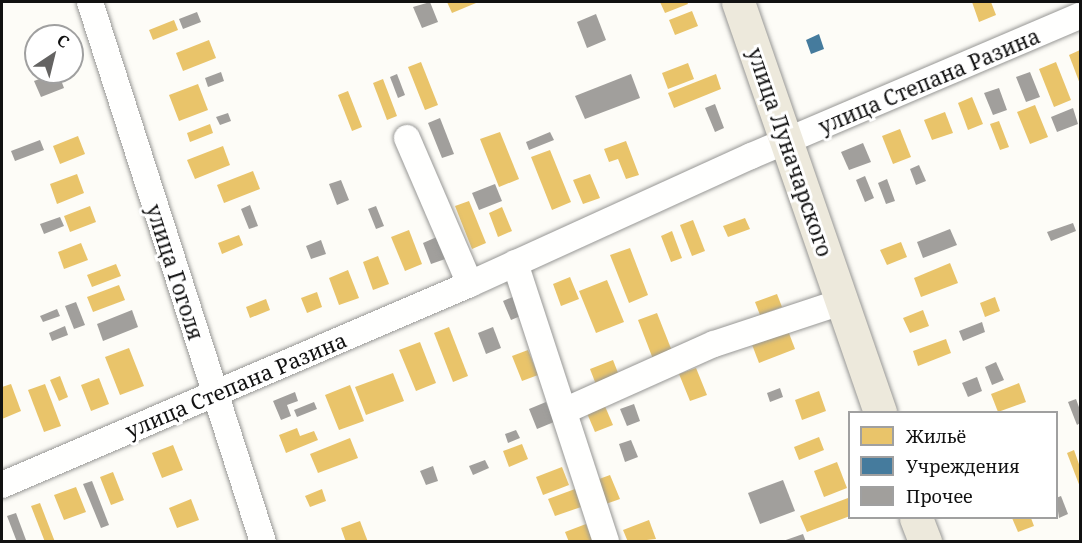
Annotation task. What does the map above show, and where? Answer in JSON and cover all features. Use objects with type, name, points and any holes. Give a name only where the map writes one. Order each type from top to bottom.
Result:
[{"type":"main road","name":"улица Луначарского","points":[[738,2],[789,141],[841,302],[880,411]]},
{"type":"main road","points":[[916,519],[925,542]]},
{"type":"street","name":"улица Гоголя","points":[[90,2],[214,395],[263,542]]},
{"type":"street","name":"улица Степана Разина","points":[[2,485],[470,284],[789,141],[1080,16]]},
{"type":"street","points":[[407,138],[470,284]]},
{"type":"street","points":[[515,262],[606,542]]},
{"type":"street","points":[[564,411],[714,344],[841,302]]},
{"type":"building: Жильё","points":[[447,2],[476,2],[476,3],[452,13]]},
{"type":"building: Жильё","points":[[660,2],[687,2],[688,4],[665,13]]},
{"type":"building: Жильё","points":[[972,2],[991,2],[996,15],[979,22]]},
{"type":"building: Жильё","points":[[692,11],[698,26],[675,35],[669,20]]},
{"type":"building: Жильё","points":[[174,20],[178,30],[153,40],[149,30]]},
{"type":"building: Жильё","points":[[209,40],[216,58],[183,71],[176,53]]},
{"type":"building: Жильё","points":[[1080,50],[1080,84],[1069,55]]},
{"type":"building: Жильё","points":[[421,62],[438,105],[425,110],[408,67]]},
{"type":"building: Жильё","points":[[1056,62],[1071,100],[1054,107],[1039,69]]},
{"type":"building: Жильё","points":[[688,63],[694,79],[668,89],[662,73]]},
{"type":"building: Жильё","points":[[716,74],[721,89],[674,108],[668,93]]},
{"type":"building: Жильё","points":[[383,79],[397,116],[387,120],[373,83]]},
{"type":"building: Жильё","points":[[198,84],[208,110],[179,121],[169,95]]},
{"type":"building: Жильё","points":[[348,91],[362,127],[352,131],[338,95]]},
{"type":"building: Жильё","points":[[972,97],[983,124],[968,130],[958,103]]},
{"type":"building: Жильё","points":[[1035,105],[1048,137],[1030,144],[1017,112]]},
{"type":"building: Жильё","points":[[945,112],[953,133],[932,140],[924,120]]},
{"type":"building: Жильё","points":[[999,121],[1009,147],[1000,150],[990,124]]},
{"type":"building: Жильё","points":[[210,124],[213,133],[190,142],[187,133]]},
{"type":"building: Жильё","points":[[900,129],[911,157],[893,164],[882,136]]},
{"type":"building: Жильё","points":[[500,132],[519,179],[499,187],[480,139]]},
{"type":"building: Жильё","points":[[78,136],[85,154],[60,164],[53,146]]},
{"type":"building: Жильё","points":[[626,141],[639,175],[626,179],[618,159],[609,162],[604,149]]},
{"type":"building: Жильё","points":[[223,146],[230,165],[195,179],[187,160]]},
{"type":"building: Жильё","points":[[550,150],[571,202],[552,210],[531,157]]},
{"type":"building: Жильё","points":[[253,171],[260,189],[224,203],[217,185]]},
{"type":"building: Жильё","points":[[77,174],[84,193],[57,204],[50,184]]},
{"type":"building: Жильё","points":[[590,174],[600,198],[583,204],[573,180]]},
{"type":"building: Жильё","points":[[469,201],[486,243],[472,249],[455,206]]},
{"type":"building: Жильё","points":[[90,206],[96,222],[70,232],[64,216]]},
{"type":"building: Жильё","points":[[502,207],[512,231],[498,237],[489,213]]},
{"type":"building: Жильё","points":[[745,218],[750,229],[728,237],[723,226]]},
{"type":"building: Жильё","points":[[693,220],[705,251],[692,256],[680,225]]},
{"type":"building: Жильё","points":[[409,230],[422,264],[405,271],[391,237]]},
{"type":"building: Жильё","points":[[672,231],[682,258],[671,262],[661,236]]},
{"type":"building: Жильё","points":[[239,235],[243,245],[222,254],[218,243]]},
{"type":"building: Жильё","points":[[901,242],[907,257],[887,265],[880,250]]},
{"type":"building: Жильё","points":[[81,243],[88,260],[64,269],[58,252]]},
{"type":"building: Жильё","points":[[630,248],[648,295],[629,303],[610,255]]},
{"type":"building: Жильё","points":[[378,256],[389,284],[373,290],[363,262]]},
{"type":"building: Жильё","points":[[950,263],[958,283],[921,297],[914,278]]},
{"type":"building: Жильё","points":[[116,264],[121,276],[92,287],[87,275]]},
{"type":"building: Жильё","points":[[348,270],[359,298],[339,305],[329,278]]},
{"type":"building: Жильё","points":[[570,277],[579,299],[561,306],[553,284]]},
{"type":"building: Жильё","points":[[607,280],[624,322],[596,333],[579,291]]},
{"type":"building: Жильё","points":[[119,285],[125,300],[93,312],[87,297]]},
{"type":"building: Жильё","points":[[317,292],[322,307],[307,313],[301,298]]},
{"type":"building: Жильё","points":[[777,294],[782,307],[760,315],[755,302]]},
{"type":"building: Жильё","points":[[995,297],[1000,311],[985,317],[980,303]]},
{"type":"building: Жильё","points":[[266,299],[270,310],[250,318],[246,307]]},
{"type":"building: Жильё","points":[[923,310],[929,326],[910,333],[903,318]]},
{"type":"building: Жильё","points":[[657,313],[672,351],[653,359],[638,320]]},
{"type":"building: Жильё","points":[[449,327],[468,376],[453,382],[434,333]]},
{"type":"building: Жильё","points":[[787,328],[795,349],[759,363],[751,342]]},
{"type":"building: Жильё","points":[[946,339],[951,353],[918,366],[913,351]]},
{"type":"building: Жильё","points":[[420,342],[436,383],[416,391],[399,350]]},
{"type":"building: Жильё","points":[[129,348],[144,386],[120,395],[105,357]]},
{"type":"building: Жильё","points":[[528,350],[538,375],[522,381],[512,356]]},
{"type":"building: Жильё","points":[[613,360],[620,378],[597,387],[590,369]]},
{"type":"building: Жильё","points":[[696,368],[707,395],[690,401],[679,374]]},
{"type":"building: Жильё","points":[[393,373],[404,401],[366,415],[355,387]]},
{"type":"building: Жильё","points":[[60,376],[68,397],[59,401],[50,380]]},
{"type":"building: Жильё","points":[[99,378],[109,404],[91,411],[81,385]]},
{"type":"building: Жильё","points":[[1019,383],[1026,402],[998,411],[991,394]]},
{"type":"building: Жильё","points":[[11,384],[21,411],[2,419],[2,387]]},
{"type":"building: Жильё","points":[[45,384],[61,426],[44,432],[28,390]]},
{"type":"building: Жильё","points":[[350,385],[364,421],[339,430],[325,395]]},
{"type":"building: Жильё","points":[[819,391],[826,411],[802,420],[795,400]]},
{"type":"building: Жильё","points":[[604,404],[613,425],[595,432],[586,411]]},
{"type":"building: Жильё","points":[[297,428],[300,436],[314,431],[318,440],[286,453],[279,435]]},
{"type":"building: Жильё","points":[[819,437],[824,450],[799,460],[794,447]]},
{"type":"building: Жильё","points":[[350,438],[358,458],[318,473],[310,454]]},
{"type":"building: Жильё","points":[[522,444],[528,459],[509,467],[503,451]]},
{"type":"building: Жильё","points":[[173,445],[183,470],[162,478],[152,453]]},
{"type":"building: Жильё","points":[[1074,450],[1080,467],[1080,487],[1067,453]]},
{"type":"building: Жильё","points":[[837,462],[847,488],[824,497],[814,471]]},
{"type":"building: Жильё","points":[[562,467],[569,485],[543,495],[536,477]]},
{"type":"building: Жильё","points":[[113,472],[124,500],[111,505],[100,477]]},
{"type":"building: Жильё","points":[[610,475],[620,499],[600,506],[591,482]]},
{"type":"building: Жильё","points":[[76,487],[86,512],[64,520],[54,495]]},
{"type":"building: Жильё","points":[[322,489],[326,501],[310,507],[305,496]]},
{"type":"building: Жильё","points":[[575,489],[581,507],[555,516],[548,499]]},
{"type":"building: Жильё","points":[[848,498],[848,517],[807,532],[800,516]]},
{"type":"building: Жильё","points":[[191,499],[199,520],[177,528],[169,508]]},
{"type":"building: Жильё","points":[[40,503],[55,542],[45,542],[31,506]]},
{"type":"building: Жильё","points":[[1012,519],[1031,519],[1034,526],[1018,532]]},
{"type":"building: Жильё","points":[[649,520],[656,539],[628,542],[623,530]]},
{"type":"building: Жильё","points":[[360,521],[368,542],[346,542],[341,528]]},
{"type":"building: Жильё","points":[[586,524],[592,540],[569,542],[565,532]]},
{"type":"building: Учреждения","points":[[819,34],[824,49],[811,54],[806,40]]},
{"type":"building: Прочее","points":[[430,2],[438,22],[422,28],[413,7]]},
{"type":"building: Прочее","points":[[197,12],[201,22],[183,29],[179,19]]},
{"type":"building: Прочее","points":[[596,14],[606,40],[587,48],[577,22]]},
{"type":"building: Прочее","points":[[221,72],[224,81],[208,87],[205,78]]},
{"type":"building: Прочее","points":[[1030,72],[1040,97],[1026,102],[1016,77]]},
{"type":"building: Прочее","points":[[397,74],[405,95],[398,98],[390,77]]},
{"type":"building: Прочее","points":[[631,74],[640,98],[585,119],[575,96]]},
{"type":"building: Прочее","points":[[35,84],[62,84],[64,88],[41,97]]},
{"type":"building: Прочее","points":[[999,88],[1007,110],[993,115],[984,93]]},
{"type":"building: Прочее","points":[[715,104],[724,128],[715,132],[705,108]]},
{"type":"building: Прочее","points":[[1073,108],[1078,124],[1057,132],[1051,117]]},
{"type":"building: Прочее","points":[[228,113],[231,121],[220,125],[216,117]]},
{"type":"building: Прочее","points":[[440,118],[454,154],[442,158],[428,123]]},
{"type":"building: Прочее","points":[[550,132],[554,140],[529,150],[526,142]]},
{"type":"building: Прочее","points":[[40,140],[44,150],[15,161],[11,151]]},
{"type":"building: Прочее","points":[[863,143],[871,162],[849,170],[841,152]]},
{"type":"building: Прочее","points":[[919,165],[926,181],[916,185],[910,169]]},
{"type":"building: Прочее","points":[[865,176],[874,198],[865,202],[856,180]]},
{"type":"building: Прочее","points":[[887,179],[895,201],[886,204],[878,183]]},
{"type":"building: Прочее","points":[[341,180],[349,200],[337,205],[329,184]]},
{"type":"building: Прочее","points":[[495,184],[502,201],[479,210],[472,193]]},
{"type":"building: Прочее","points":[[250,205],[258,226],[249,229],[241,209]]},
{"type":"building: Прочее","points":[[376,206],[384,226],[376,229],[368,209]]},
{"type":"building: Прочее","points":[[60,217],[64,226],[44,234],[40,224]]},
{"type":"building: Прочее","points":[[1073,223],[1076,231],[1051,241],[1047,232]]},
{"type":"building: Прочее","points":[[950,229],[957,245],[923,258],[917,242]]},
{"type":"building: Прочее","points":[[439,236],[448,258],[431,264],[423,243]]},
{"type":"building: Прочее","points":[[321,240],[326,254],[311,259],[306,246]]},
{"type":"building: Прочее","points":[[515,296],[523,315],[511,320],[503,301]]},
{"type":"building: Прочее","points":[[76,302],[85,325],[74,329],[65,306]]},
{"type":"building: Прочее","points":[[57,309],[60,316],[43,322],[40,316]]},
{"type":"building: Прочее","points":[[132,310],[138,327],[103,341],[97,324]]},
{"type":"building: Прочее","points":[[982,322],[985,332],[963,341],[959,331]]},
{"type":"building: Прочее","points":[[65,326],[68,335],[52,341],[49,333]]},
{"type":"building: Прочее","points":[[493,327],[501,348],[486,354],[478,333]]},
{"type":"building: Прочее","points":[[996,362],[1004,380],[992,385],[985,367]]},
{"type":"building: Прочее","points":[[977,377],[982,391],[968,397],[962,383]]},
{"type":"building: Прочее","points":[[780,388],[783,397],[770,402],[767,393]]},
{"type":"building: Прочее","points":[[295,392],[298,401],[287,405],[291,416],[281,420],[273,401]]},
{"type":"building: Прочее","points":[[1076,399],[1080,410],[1080,423],[1077,425],[1068,402]]},
{"type":"building: Прочее","points":[[314,402],[317,409],[297,417],[294,410]]},
{"type":"building: Прочее","points":[[546,402],[554,422],[537,429],[529,409]]},
{"type":"building: Прочее","points":[[634,404],[640,421],[627,426],[620,409]]},
{"type":"building: Прочее","points":[[516,430],[520,438],[508,443],[505,434]]},
{"type":"building: Прочее","points":[[631,440],[638,457],[625,462],[619,444]]},
{"type":"building: Прочее","points":[[485,460],[489,468],[473,475],[469,466]]},
{"type":"building: Прочее","points":[[433,466],[438,481],[426,485],[420,471]]},
{"type":"building: Прочее","points":[[783,480],[795,511],[760,524],[748,493]]},
{"type":"building: Прочее","points":[[92,481],[109,525],[101,528],[83,484]]},
{"type":"building: Прочее","points":[[1061,496],[1068,514],[1059,518],[1058,511],[1058,497]]},
{"type":"building: Прочее","points":[[16,513],[26,540],[23,542],[17,542],[7,516]]},
{"type":"building: Прочее","points":[[803,534],[806,542],[783,542],[783,541]]}]
